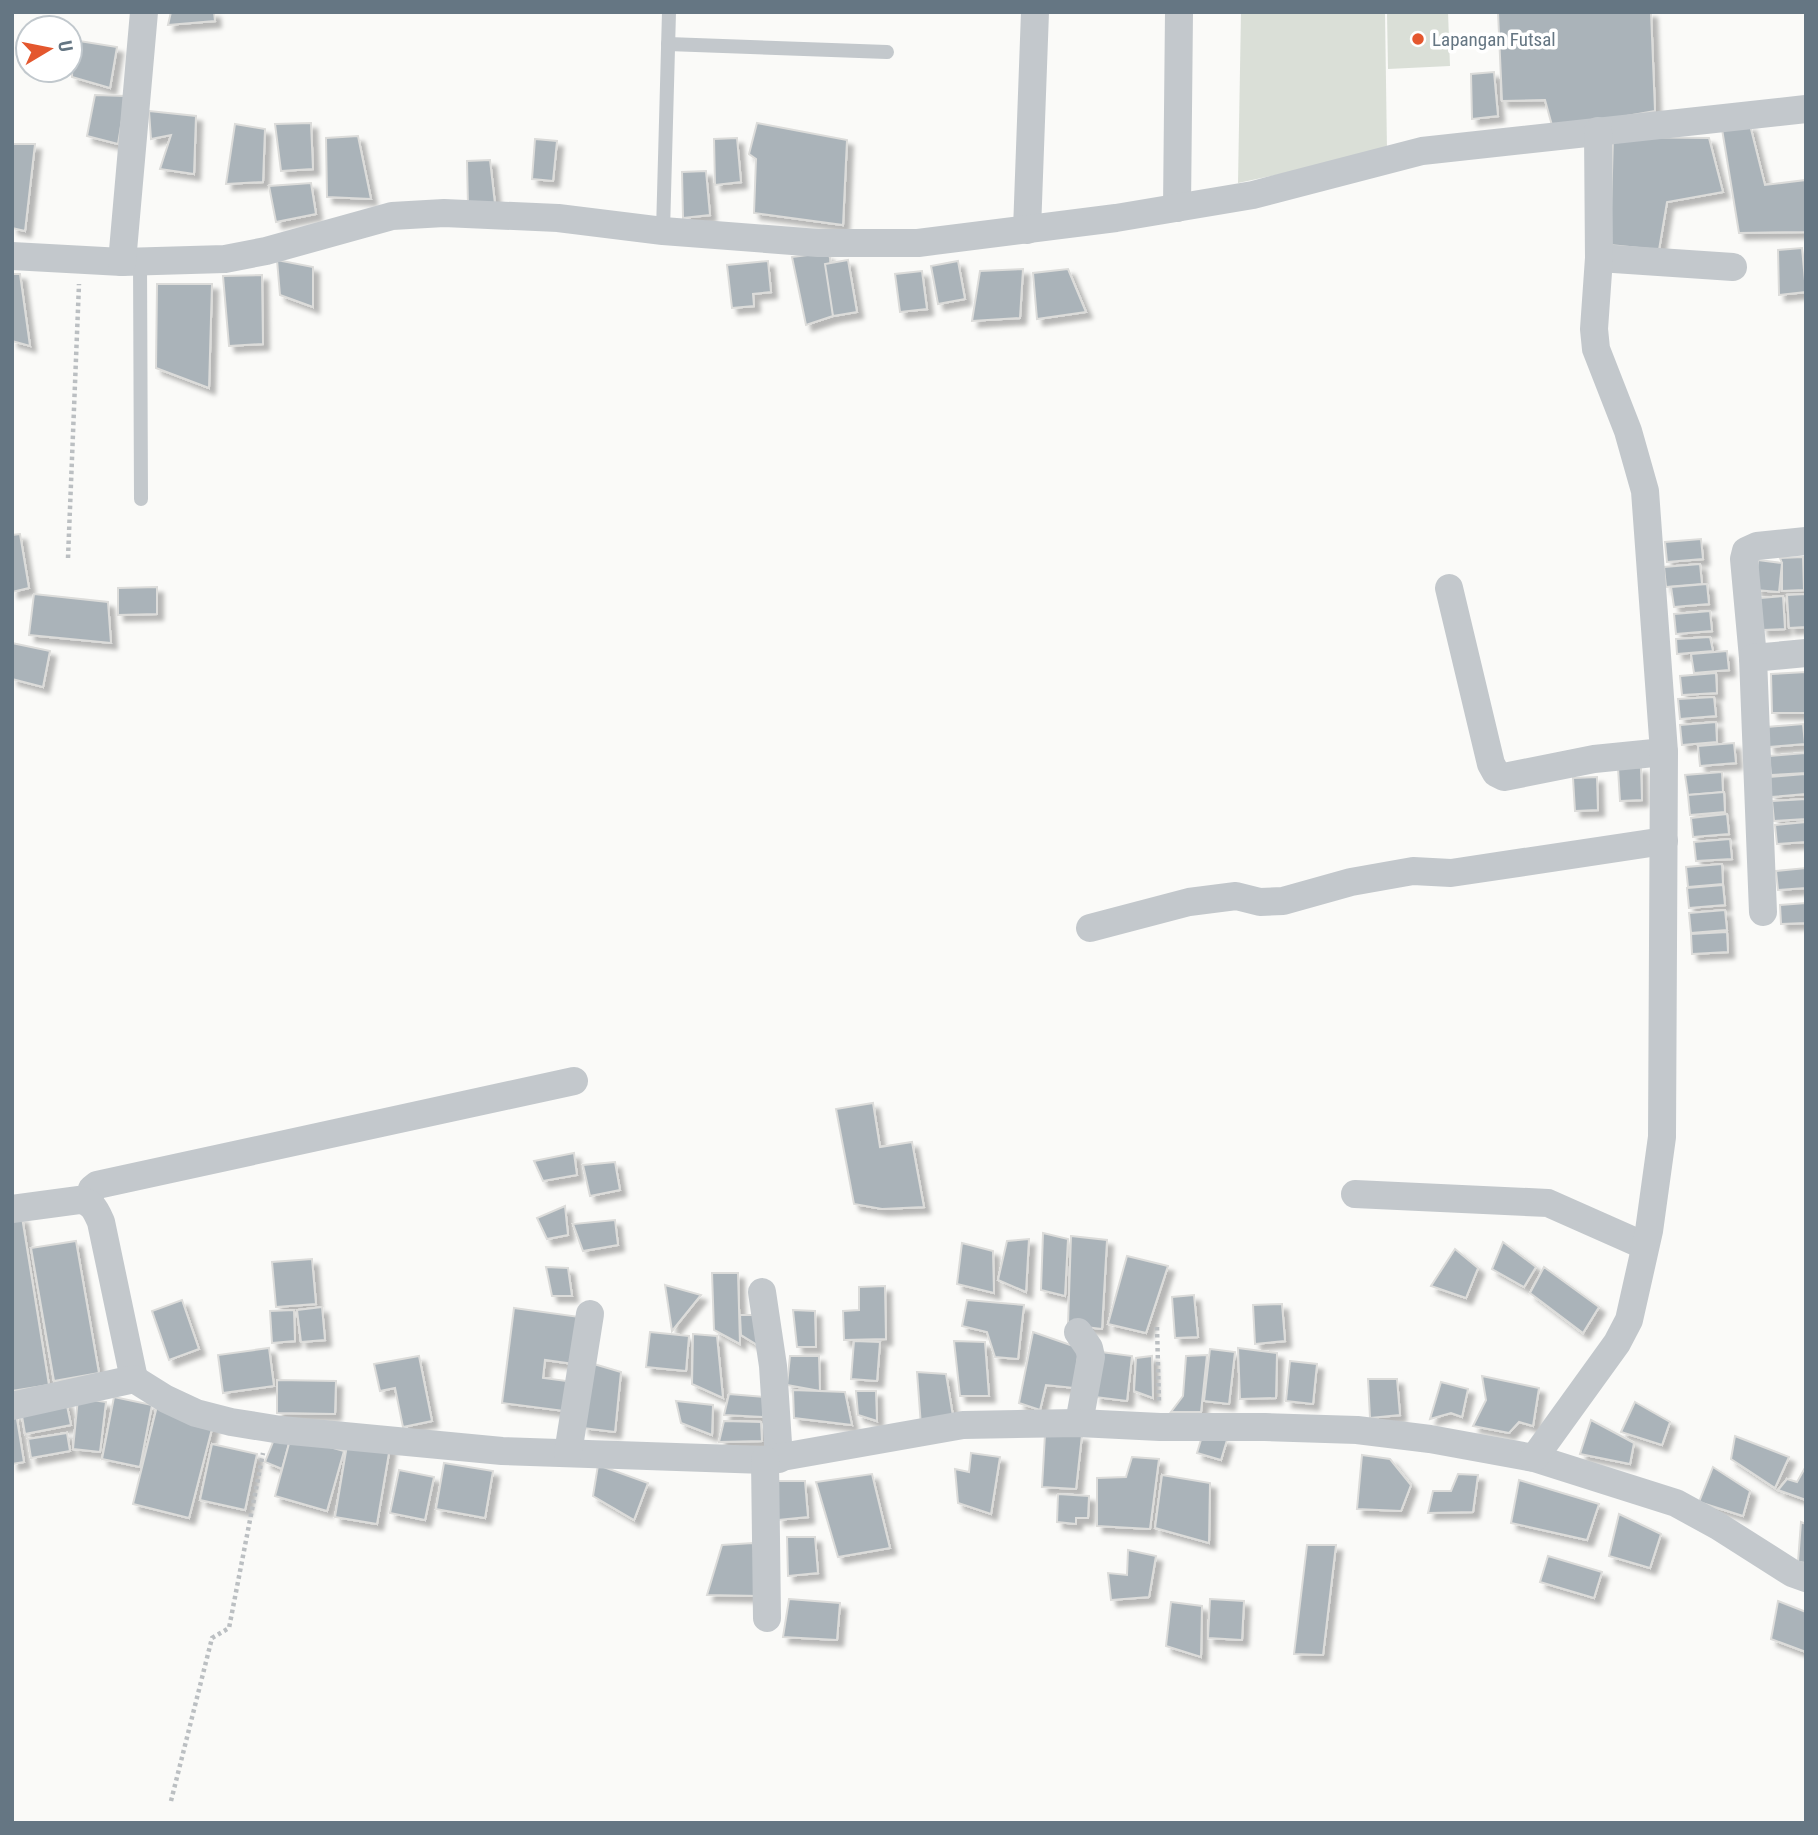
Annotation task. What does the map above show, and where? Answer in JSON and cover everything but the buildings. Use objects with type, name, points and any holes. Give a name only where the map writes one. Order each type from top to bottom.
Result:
[{"type":"street","points":[[131,262],[144,12]]},
{"type":"street","points":[[1027,230],[1035,12]]},
{"type":"street","points":[[1177,208],[1179,12]]},
{"type":"street","points":[[12,256],[131,262],[225,259],[266,251],[392,216],[444,213],[558,218],[663,231],[818,243],[918,243],[1027,230],[1253,195],[1422,151],[1806,109]]},
{"type":"street","points":[[1534,1458],[1618,1343],[1629,1320],[1646,1246],[1662,1137],[1664,752],[1645,491],[1628,431],[1596,349],[1594,328],[1600,258],[1598,131]]},
{"type":"street","points":[[1600,258],[1733,267]]},
{"type":"street","points":[[1763,912],[1753,658],[1744,559],[1746,551],[1757,546],[1806,541]]},
{"type":"street","points":[[1449,588],[1491,764],[1496,773],[1504,777],[1594,759],[1664,752]]},
{"type":"street","points":[[1753,658],[1806,653]]},
{"type":"street","points":[[1090,928],[1189,902],[1236,896],[1260,902],[1283,901],[1350,882],[1413,871],[1451,873],[1664,841]]},
{"type":"street","points":[[88,1201],[92,1189],[97,1185],[574,1081]]},
{"type":"street","points":[[1355,1194],[1548,1203],[1646,1246]]},
{"type":"street","points":[[12,1209],[79,1200],[88,1201],[96,1209],[134,1379]]},
{"type":"street","points":[[762,1292],[773,1366],[766,1618]]},
{"type":"street","points":[[568,1453],[590,1314]]},
{"type":"street","points":[[1078,1332],[1089,1348],[1091,1357],[1079,1423]]},
{"type":"street","points":[[12,1406],[134,1379],[166,1399],[196,1413],[268,1429],[502,1451],[772,1460],[963,1425],[1079,1423],[1357,1430],[1430,1438],[1534,1458],[1676,1503],[1792,1573],[1806,1578]]},
{"type":"lane","points":[[663,231],[669,12]]},
{"type":"lane","points":[[668,44],[887,52]]},
{"type":"lane","points":[[131,262],[141,499]]},
{"type":"path","points":[[68,558],[80,258]]},
{"type":"path","points":[[1157,1327],[1160,1427]]},
{"type":"path","points":[[171,1801],[212,1638],[229,1628],[268,1429]]},
{"type":"shaded area","points":[[1241,12],[1385,12],[1387,151],[1238,183]]},
{"type":"shaded area","name":"Lapangan Futsal","points":[[1387,12],[1448,12],[1450,66],[1388,69]]},
{"type":"place","name":"Lapangan Futsal","points":[[1418,39]]}]
